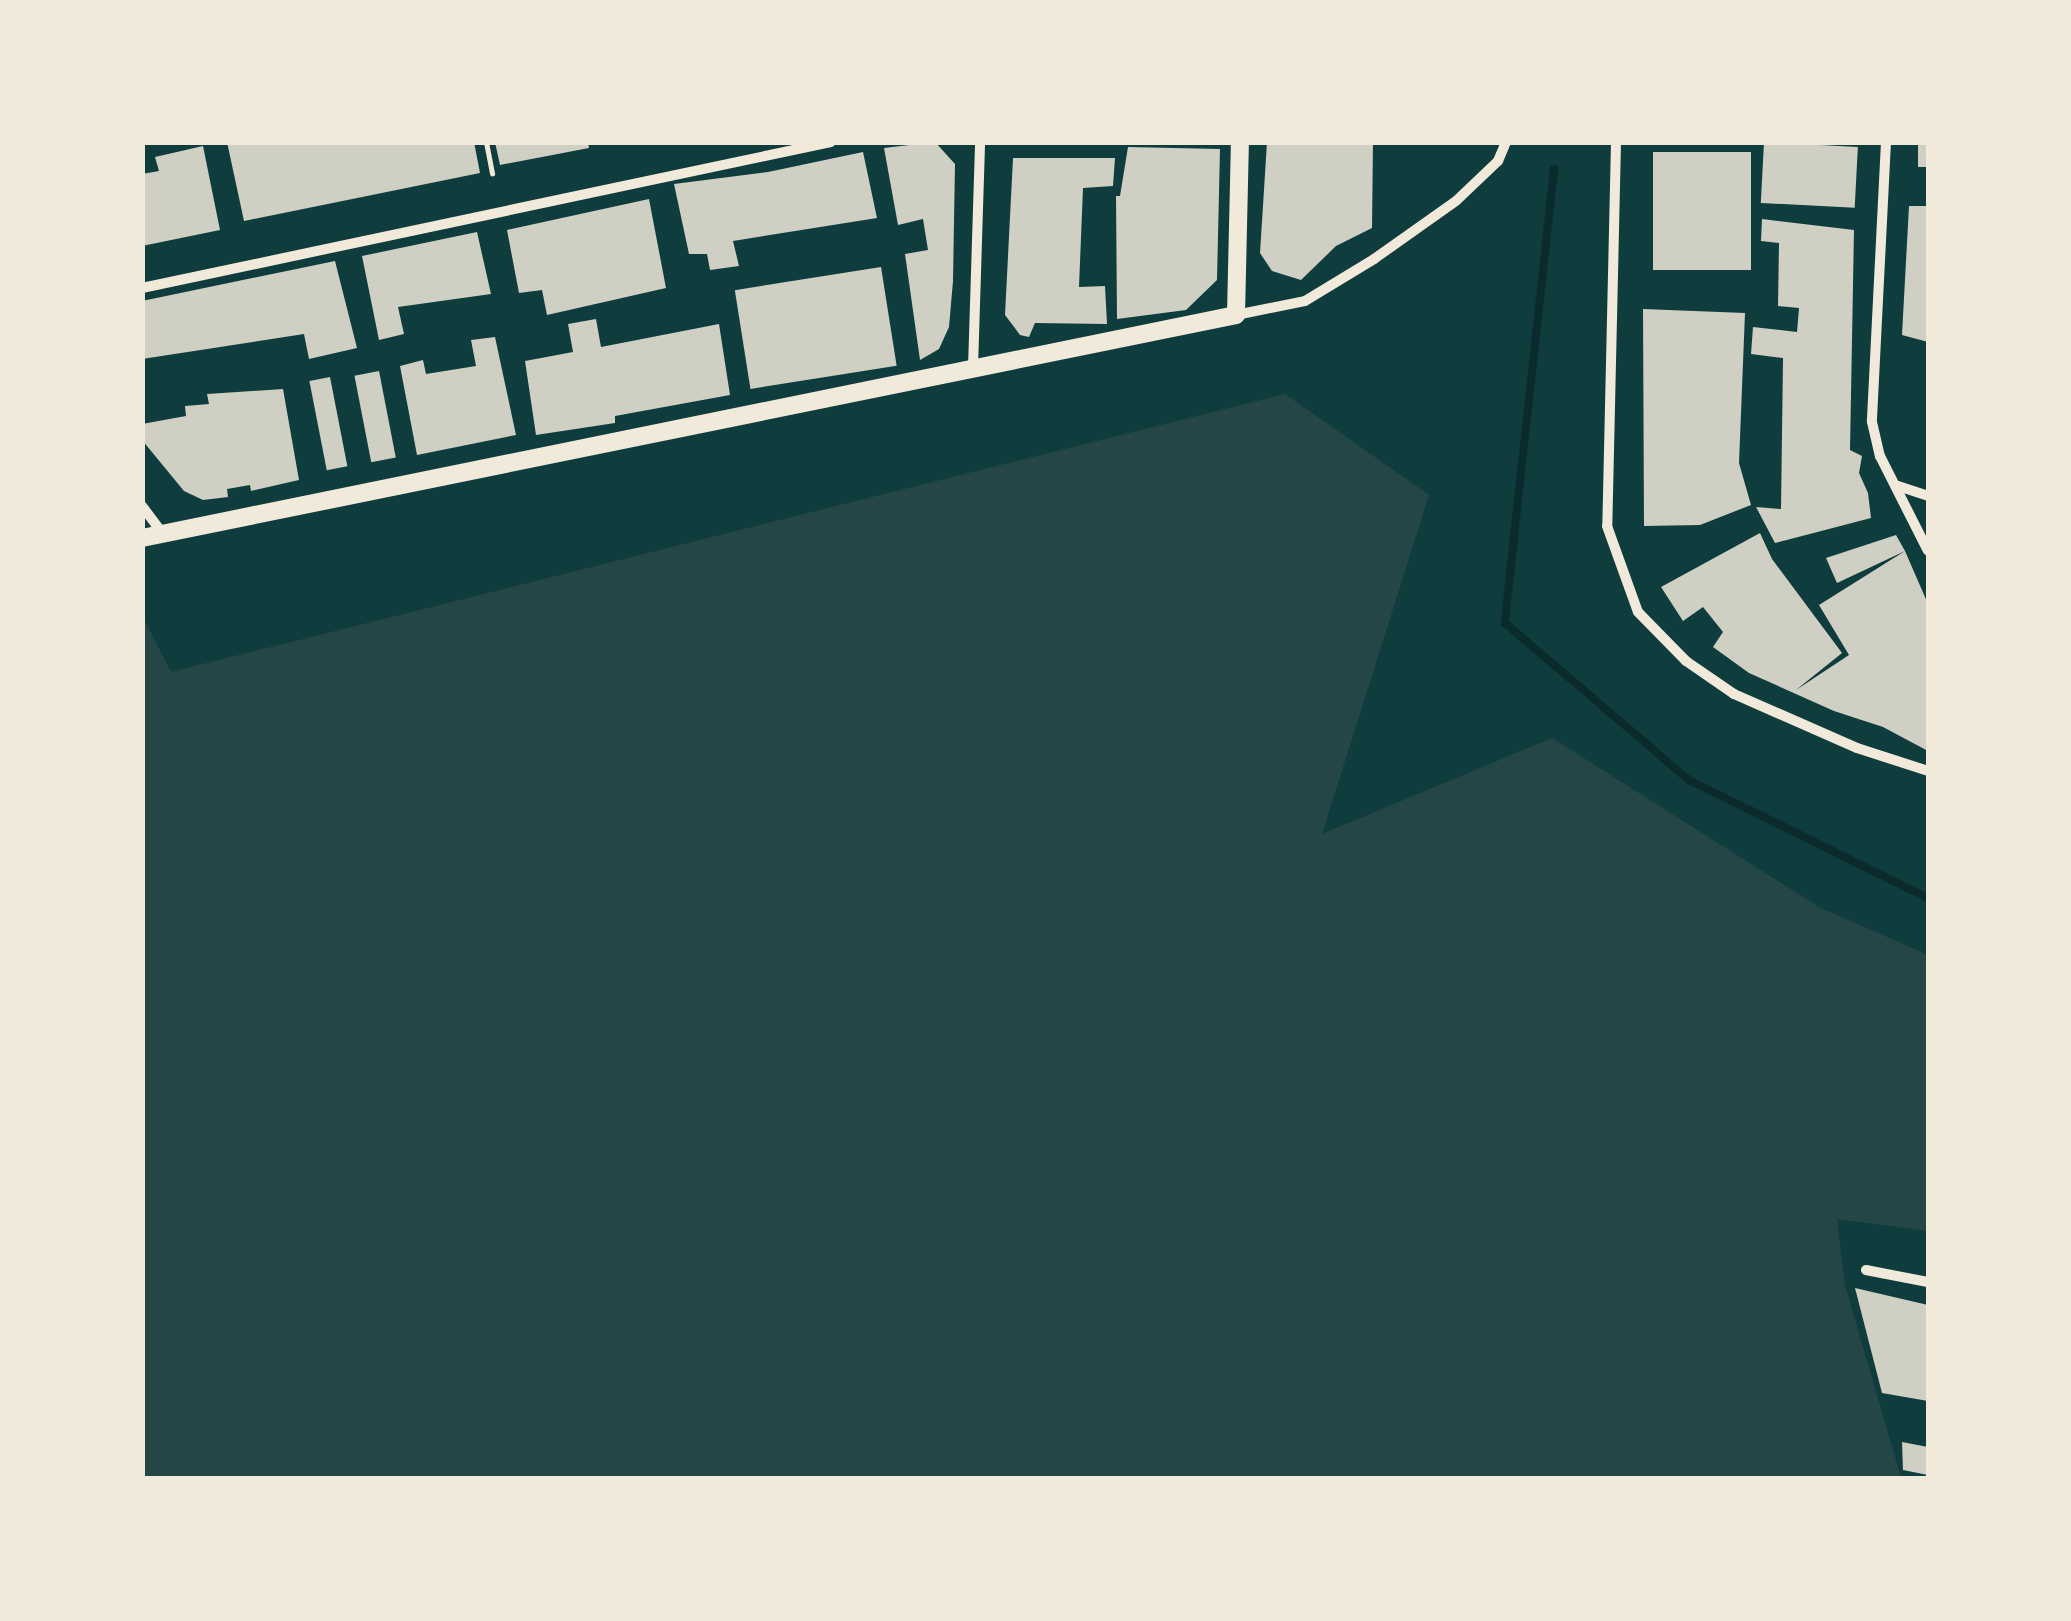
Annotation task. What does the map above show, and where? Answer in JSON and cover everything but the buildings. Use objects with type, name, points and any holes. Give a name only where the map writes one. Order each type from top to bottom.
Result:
[{"type":"street","points":[[142,288],[831,142]]},
{"type":"street","points":[[973,368],[980,142]]},
{"type":"street","points":[[1236,315],[1240,142]]},
{"type":"street","points":[[142,538],[1305,301],[1374,260],[1456,201],[1498,161],[1506,142]]},
{"type":"street","points":[[1616,142],[1607,526],[1638,612],[1686,661],[1734,694],[1857,748],[1928,771]]},
{"type":"street","points":[[1886,142],[1872,422],[1880,456],[1928,551]]},
{"type":"street","points":[[1898,486],[1928,496]]},
{"type":"street","points":[[142,506],[162,533]]},
{"type":"street","points":[[1866,1270],[1928,1282]]},
{"type":"path","points":[[486,142],[492,174]]},
{"type":"shaded area","points":[[1285,394],[1429,495],[1322,834],[1552,738],[1819,907],[1928,955],[1928,1231],[1837,1219],[1845,1285],[1901,1478],[143,1478],[143,617],[171,672]]},
{"type":"waterway","points":[[1554,169],[1505,623],[1689,780],[1928,898]]}]
